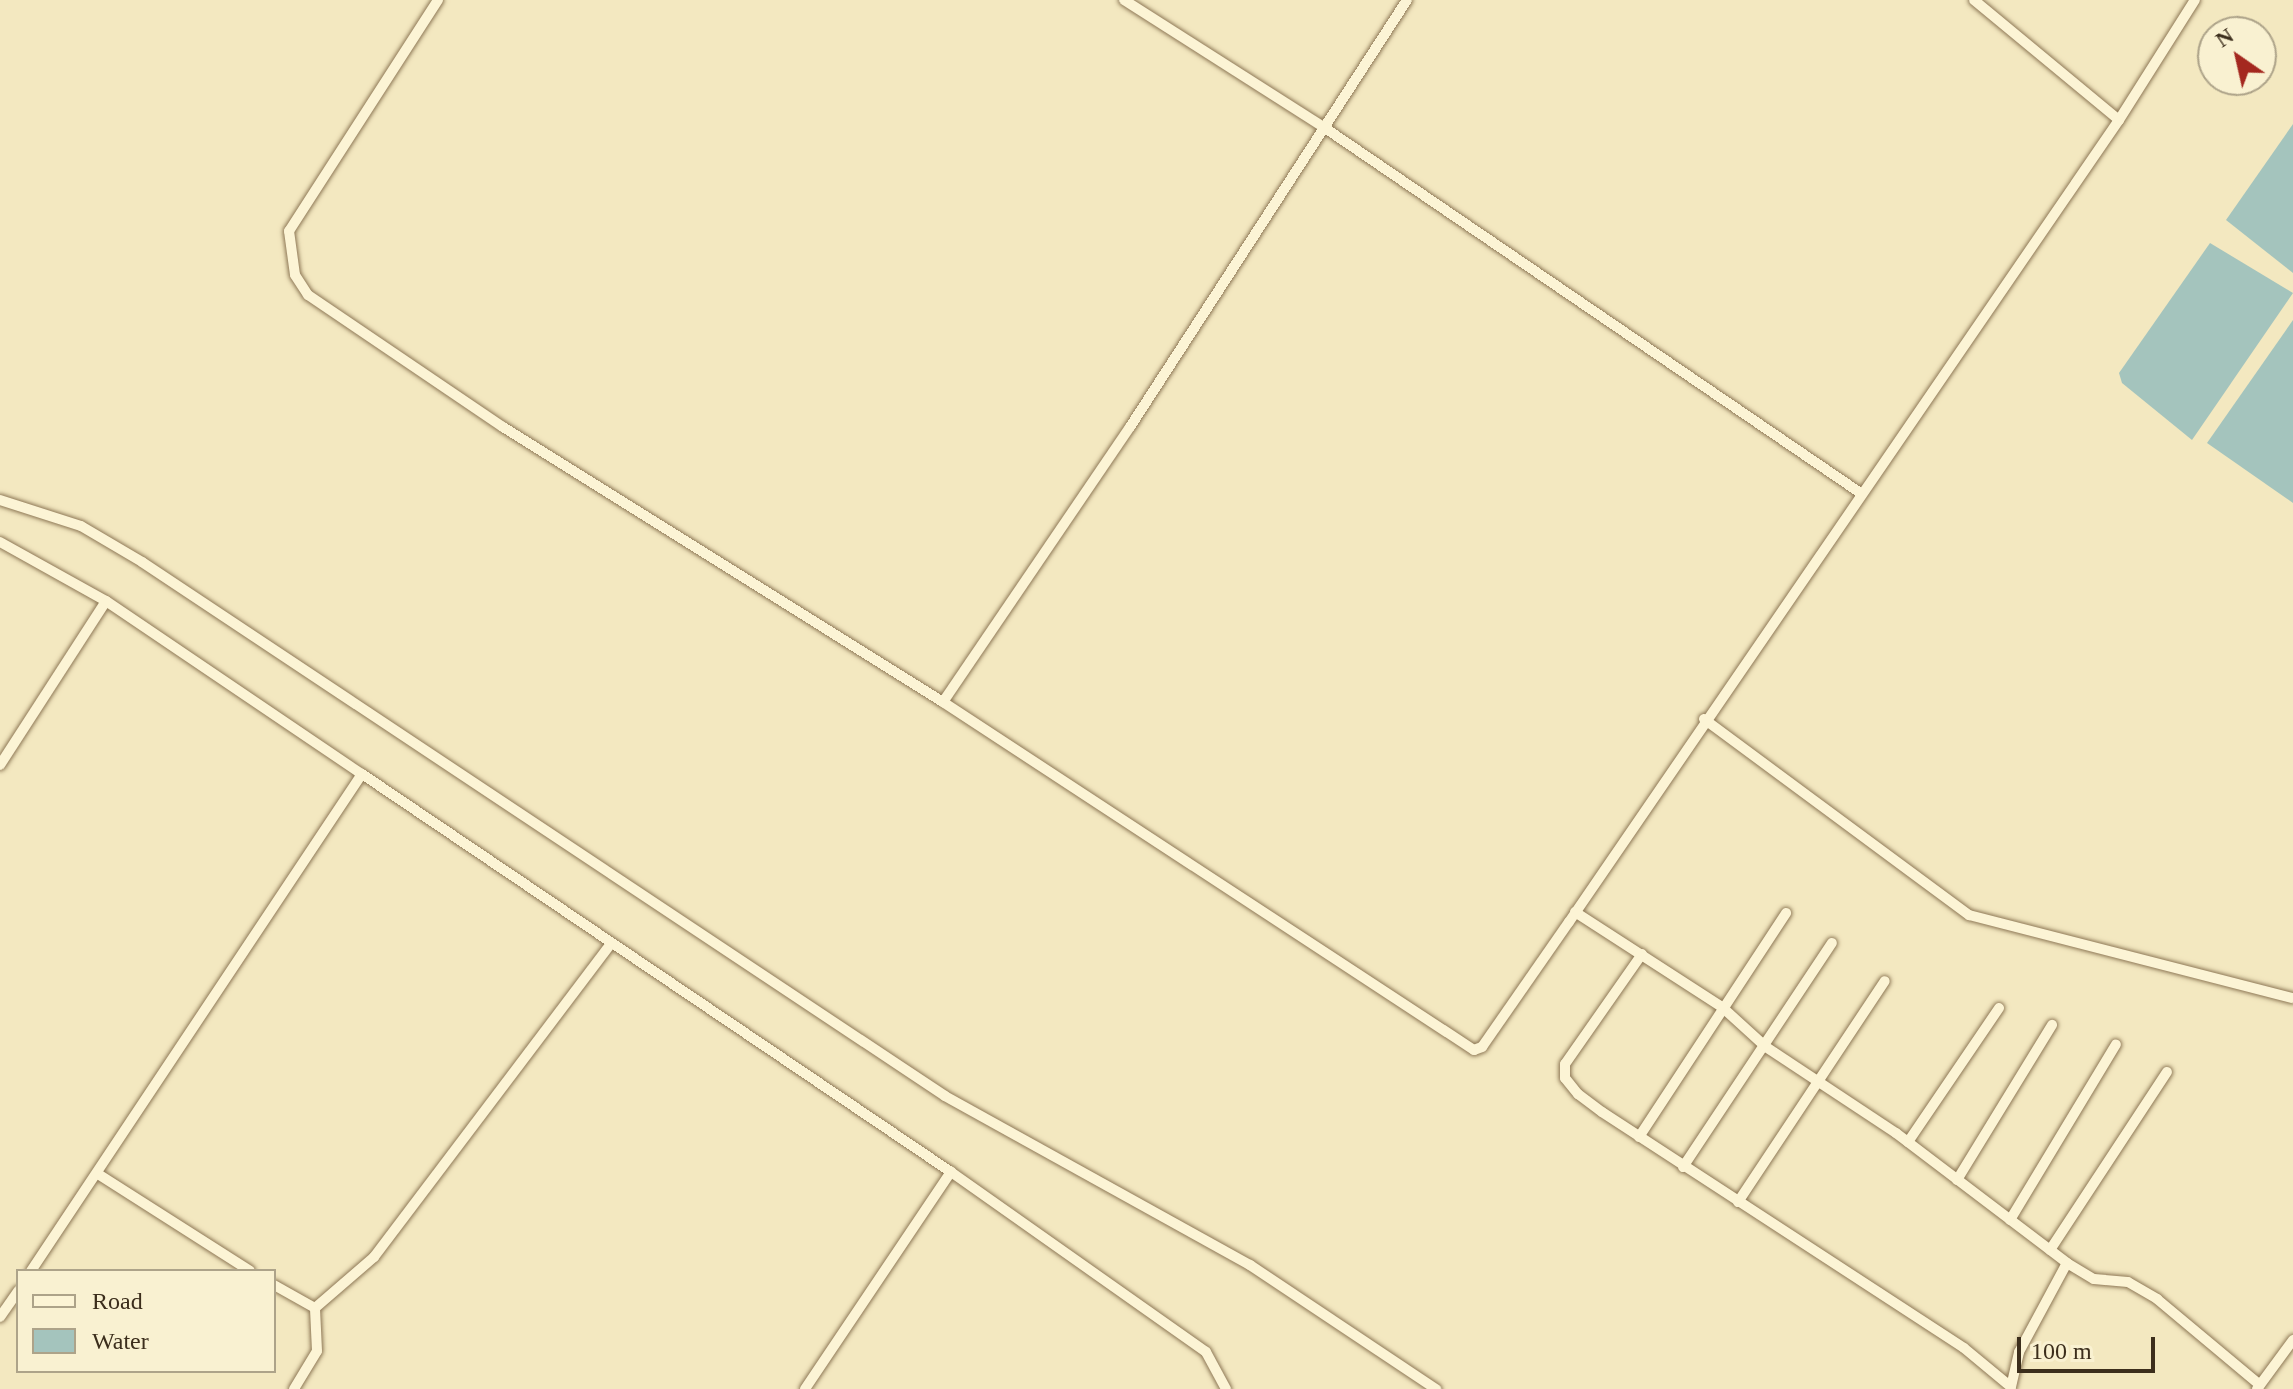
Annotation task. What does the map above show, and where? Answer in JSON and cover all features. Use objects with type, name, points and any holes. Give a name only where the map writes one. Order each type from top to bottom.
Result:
[{"type":"street","points":[[438,0],[289,231],[295,275],[308,295],[503,427],[943,702],[1469,1048],[1482,1047],[1704,719],[2119,120],[2195,0]]},
{"type":"street","points":[[1124,0],[1325,128],[1862,494]]},
{"type":"street","points":[[943,702],[1407,0]]},
{"type":"street","points":[[1974,0],[2119,120]]},
{"type":"street","points":[[0,500],[81,526],[142,562],[945,1096],[1250,1265],[1436,1389]]},
{"type":"street","points":[[0,542],[106,601],[951,1172],[1206,1352],[1226,1389]]},
{"type":"street","points":[[0,765],[106,601]]},
{"type":"street","points":[[1704,719],[1969,915],[2293,998]]},
{"type":"street","points":[[32,1269],[362,774]]},
{"type":"street","points":[[1575,912],[1722,1007],[1766,1047],[1908,1142],[2067,1263],[2094,1279],[2128,1282],[2157,1299],[2259,1387],[2293,1340]]},
{"type":"street","points":[[1639,1137],[1786,913]]},
{"type":"street","points":[[1683,1167],[1766,1047],[1832,943]]},
{"type":"street","points":[[315,1308],[374,1257],[611,944]]},
{"type":"street","points":[[1642,954],[1565,1064],[1565,1078],[1578,1094],[1683,1167],[1964,1348],[2011,1387],[2019,1352],[2067,1263]]},
{"type":"street","points":[[1738,1202],[1885,981]]},
{"type":"street","points":[[1908,1142],[1999,1008]]},
{"type":"street","points":[[1957,1180],[2052,1025]]},
{"type":"street","points":[[2010,1220],[2116,1044]]},
{"type":"street","points":[[2050,1250],[2167,1072]]},
{"type":"street","points":[[805,1389],[951,1172]]},
{"type":"street","points":[[98,1174],[247,1269]]},
{"type":"street","points":[[276,1286],[315,1308]]},
{"type":"street","points":[[0,1317],[16,1294]]},
{"type":"street","points":[[294,1389],[317,1351],[315,1308]]},
{"type":"water","points":[[2293,124],[2293,273],[2226,220]]},
{"type":"water","points":[[2210,243],[2293,293],[2192,440],[2122,383],[2119,373]]},
{"type":"water","points":[[2293,320],[2293,503],[2207,443]]}]
